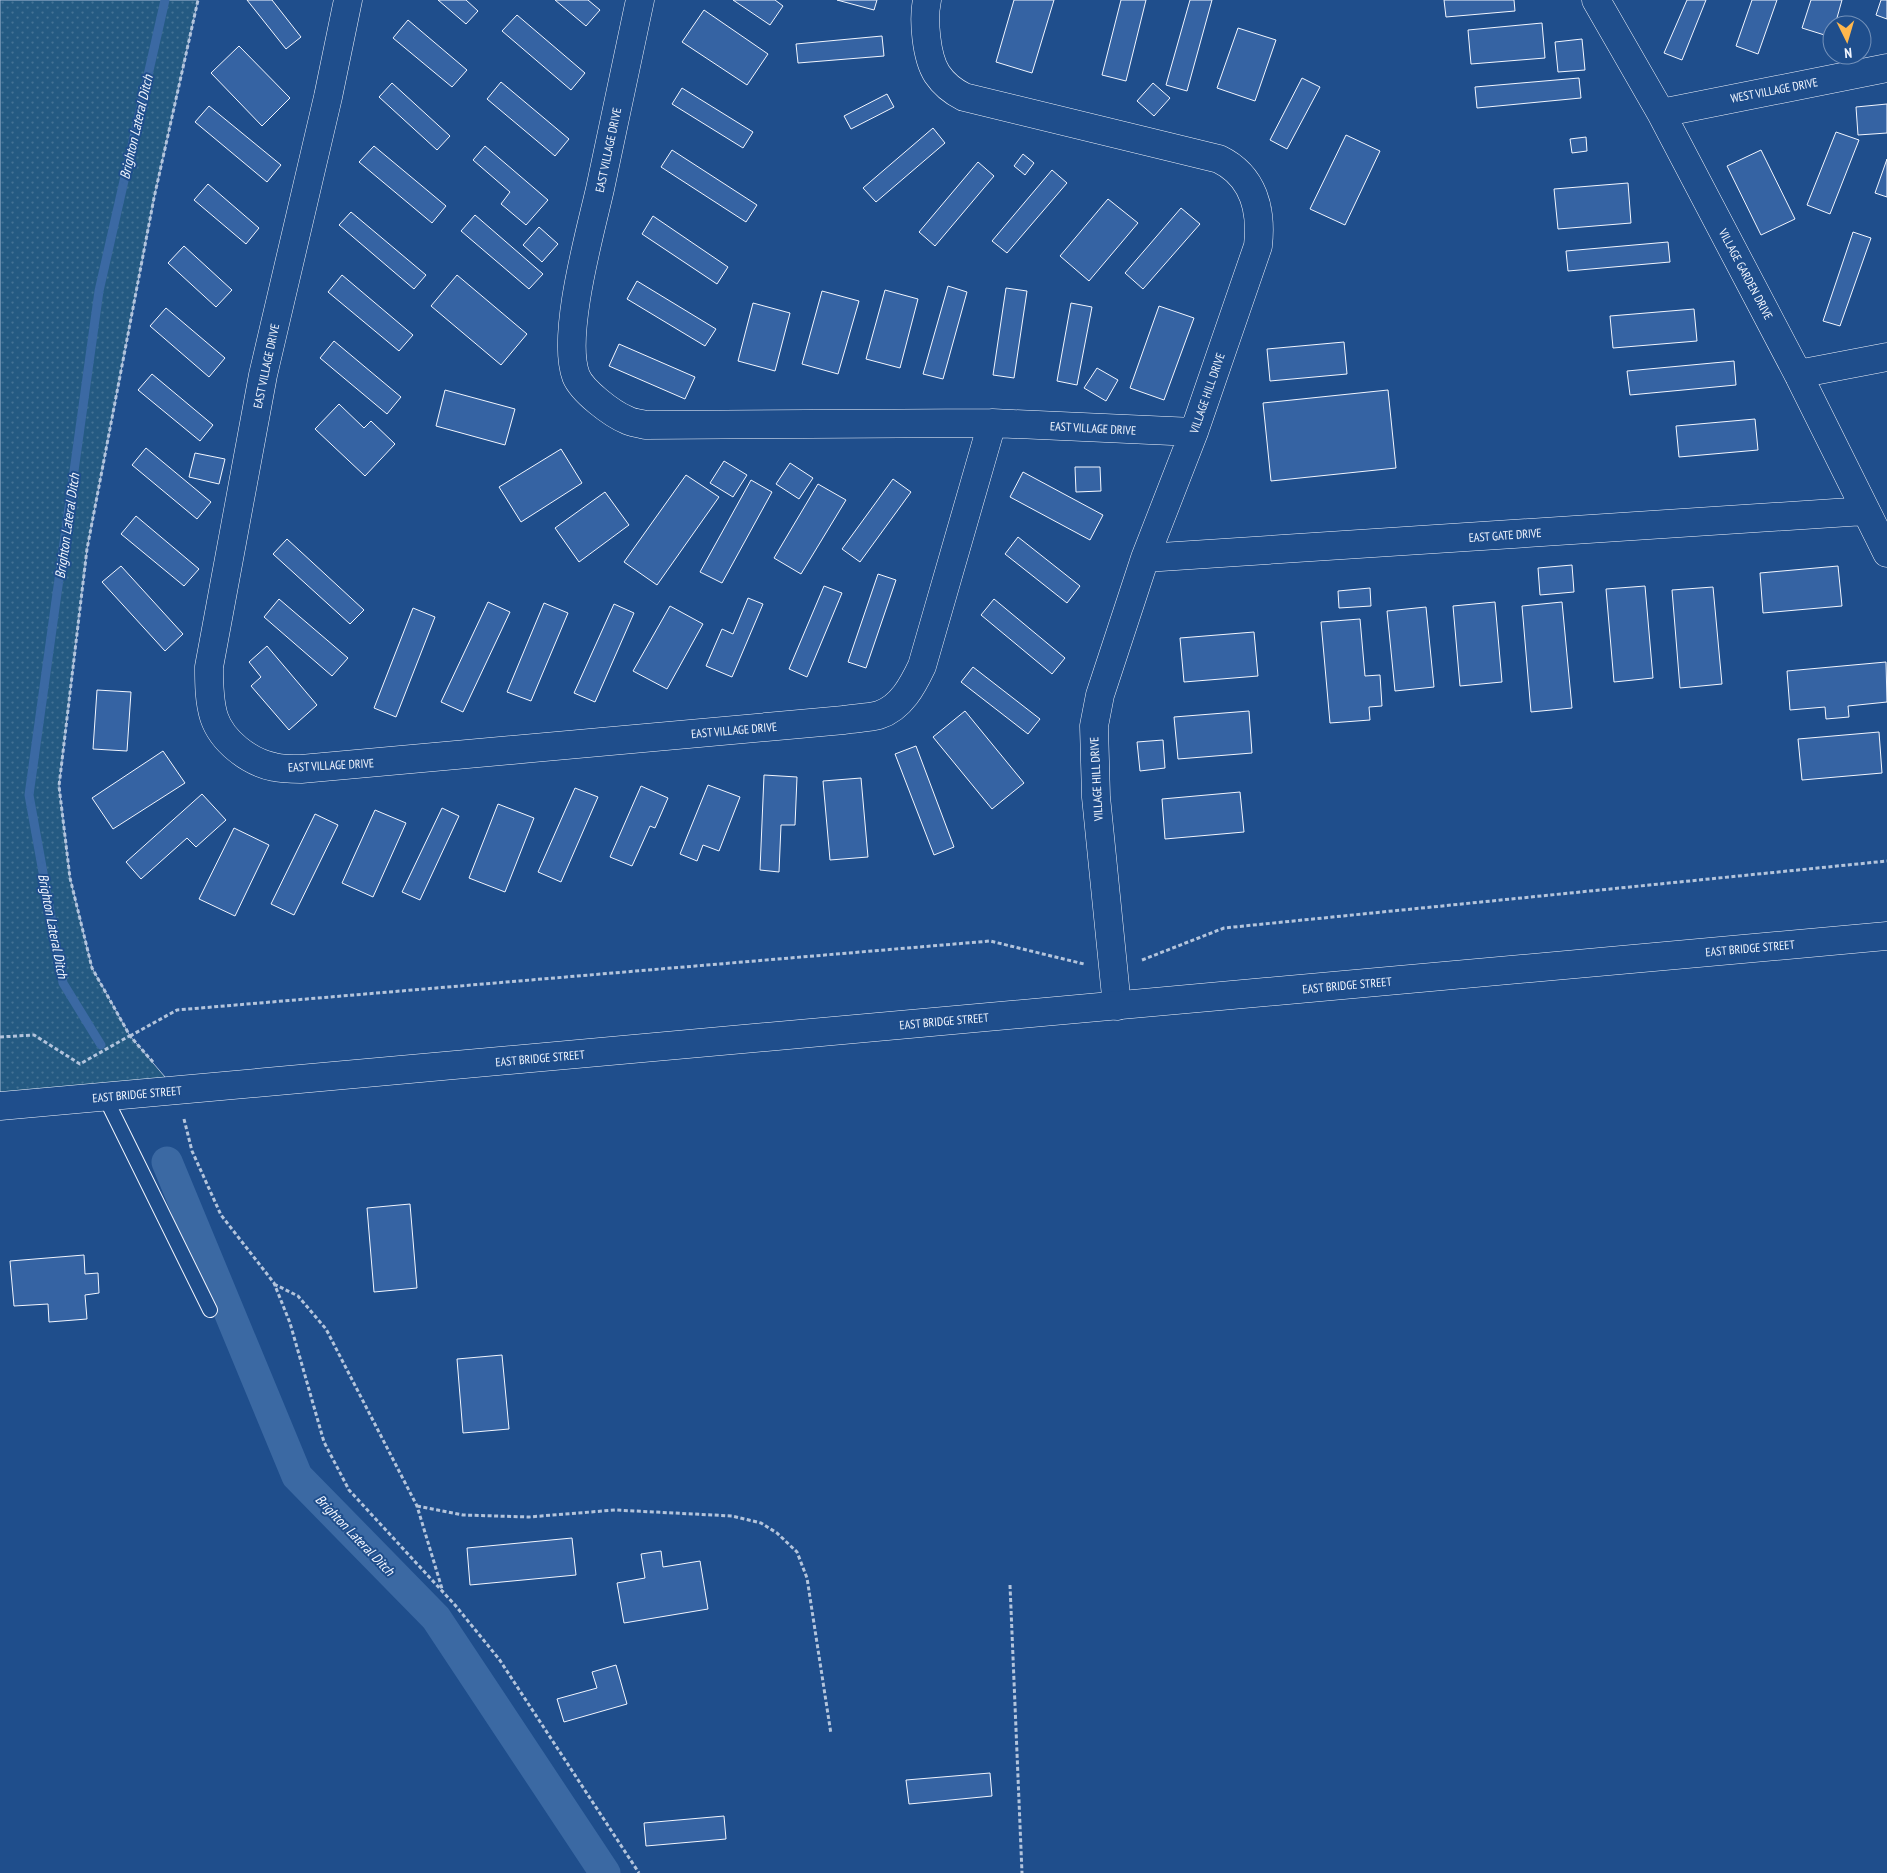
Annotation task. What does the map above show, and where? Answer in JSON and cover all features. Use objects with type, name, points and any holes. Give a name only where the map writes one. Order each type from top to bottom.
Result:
[{"type":"street","name":"EAST VILLAGE DRIVE","points":[[348,0],[328,97],[263,374],[209,666],[209,685],[214,716],[220,729],[243,755],[274,768],[301,769],[834,721],[880,715],[902,699],[912,686],[922,666],[992,423]]},
{"type":"street","name":"EAST VILLAGE DRIVE","points":[[640,0],[578,289],[572,338],[574,368],[577,378],[584,388],[607,408],[627,420],[645,425],[992,423],[1194,432]]},
{"type":"street","name":"VILLAGE HILL DRIVE","points":[[927,0],[925,21],[929,52],[937,73],[955,93],[964,97],[1219,159],[1232,165],[1252,191],[1259,215],[1258,246],[1194,432],[1145,558],[1100,695],[1094,726],[1093,747],[1096,797],[1117,1006]]},
{"type":"street","name":"VILLAGE GARDEN DRIVE","points":[[1596,0],[1661,113],[1798,374],[1887,553]]},
{"type":"street","name":"WEST VILLAGE DRIVE","points":[[1661,113],[1887,68]]},
{"type":"street","points":[[1798,374],[1887,357]]},
{"type":"street","name":"EAST GATE DRIVE","points":[[1145,558],[1865,511]]},
{"type":"street","name":"EAST BRIDGE STREET","points":[[0,1106],[1887,936]]},
{"type":"lane","points":[[105,1097],[210,1310]]},
{"type":"path","points":[[198,0],[154,198],[87,549],[59,786],[70,878],[92,968],[130,1036],[177,1091],[192,1151],[221,1215],[274,1283],[290,1323],[324,1442],[349,1490],[444,1593],[499,1659],[639,1873]]},
{"type":"path","points":[[0,1037],[34,1035],[80,1064],[177,1010],[990,941],[1114,971],[1224,928],[1887,861]]},
{"type":"path","points":[[274,1283],[298,1296],[326,1329],[417,1506],[444,1593]]},
{"type":"path","points":[[417,1506],[463,1515],[529,1517],[615,1510],[732,1516],[761,1523],[777,1533],[796,1552],[807,1578],[832,1734]]},
{"type":"path","points":[[1010,1585],[1022,1873]]},
{"type":"shaded area","points":[[0,0],[198,0],[154,198],[87,549],[59,786],[70,878],[92,968],[130,1036],[177,1091],[0,1106]]},
{"type":"building","points":[[247,0],[272,0],[301,37],[286,49]]},
{"type":"building","points":[[438,0],[466,0],[478,11],[466,24]]},
{"type":"building","points":[[555,0],[588,0],[600,10],[586,26]]},
{"type":"building","points":[[733,0],[775,0],[783,6],[770,25]]},
{"type":"building","points":[[837,0],[877,0],[874,10]]},
{"type":"building","points":[[1014,0],[1054,0],[1032,73],[996,62]]},
{"type":"building","points":[[1121,0],[1146,0],[1126,81],[1102,75]]},
{"type":"building","points":[[1190,0],[1212,0],[1187,91],[1166,85]]},
{"type":"building","points":[[1444,0],[1514,0],[1515,11],[1446,17]]},
{"type":"building","points":[[1687,0],[1706,0],[1682,60],[1664,53]]},
{"type":"building","points":[[1752,0],[1777,0],[1758,54],[1736,46]]},
{"type":"building","points":[[1811,0],[1842,0],[1838,15],[1822,15],[1822,34],[1802,28]]},
{"type":"building","points":[[1881,0],[1887,0],[1887,19],[1876,15]]},
{"type":"building","points":[[704,10],[768,54],[747,85],[682,42]]},
{"type":"building","points":[[517,15],[585,73],[571,90],[502,31]]},
{"type":"building","points":[[408,20],[467,70],[452,87],[393,38]]},
{"type":"building","points":[[1542,23],[1545,58],[1471,64],[1468,30]]},
{"type":"building","points":[[1238,28],[1276,40],[1255,101],[1217,88]]},
{"type":"building","points":[[882,36],[884,56],[798,63],[796,44]]},
{"type":"building","points":[[1582,39],[1585,70],[1558,72],[1555,42]]},
{"type":"building","points":[[239,46],[290,98],[262,126],[211,73]]},
{"type":"building","points":[[1302,78],[1320,87],[1287,149],[1270,140]]},
{"type":"building","points":[[1579,78],[1581,98],[1477,108],[1475,87]]},
{"type":"building","points":[[501,82],[569,139],[555,156],[487,99]]},
{"type":"building","points":[[392,83],[450,136],[437,150],[379,97]]},
{"type":"building","points":[[1153,83],[1170,98],[1154,116],[1137,101]]},
{"type":"building","points":[[682,88],[753,132],[743,148],[672,104]]},
{"type":"building","points":[[887,94],[894,107],[851,129],[844,116]]},
{"type":"building","points":[[1887,104],[1887,133],[1858,135],[1856,107]]},
{"type":"building","points":[[209,106],[281,165],[267,182],[195,122]]},
{"type":"building","points":[[933,128],[945,143],[876,202],[863,188]]},
{"type":"building","points":[[1836,132],[1859,140],[1830,214],[1807,205]]},
{"type":"building","points":[[1346,135],[1380,151],[1345,225],[1310,209]]},
{"type":"building","points":[[1586,137],[1587,151],[1572,153],[1570,139]]},
{"type":"building","points":[[374,146],[446,206],[432,223],[359,162]]},
{"type":"building","points":[[485,146],[548,200],[526,225],[501,204],[510,192],[473,160]]},
{"type":"building","points":[[672,150],[757,205],[746,222],[661,167]]},
{"type":"building","points":[[1761,150],[1795,219],[1761,235],[1727,166]]},
{"type":"building","points":[[1023,154],[1034,163],[1025,175],[1014,166]]},
{"type":"building","points":[[1887,159],[1887,197],[1875,193]]},
{"type":"building","points":[[978,162],[994,176],[935,246],[919,232]]},
{"type":"building","points":[[1052,170],[1067,183],[1007,253],[992,241]]},
{"type":"building","points":[[1628,183],[1631,223],[1558,229],[1554,189]]},
{"type":"building","points":[[208,184],[259,228],[246,244],[194,200]]},
{"type":"building","points":[[1108,199],[1138,223],[1089,281],[1060,256]]},
{"type":"building","points":[[1181,208],[1200,224],[1143,289],[1125,273]]},
{"type":"building","points":[[351,212],[426,275],[414,289],[339,225]]},
{"type":"building","points":[[475,215],[543,274],[529,289],[461,231]]},
{"type":"building","points":[[653,216],[728,267],[717,284],[642,234]]},
{"type":"building","points":[[539,227],[558,244],[542,262],[523,245]]},
{"type":"building","points":[[1853,232],[1871,238],[1840,326],[1823,321]]},
{"type":"building","points":[[1668,242],[1670,262],[1568,271],[1566,251]]},
{"type":"building","points":[[184,246],[232,290],[216,307],[168,263]]},
{"type":"building","points":[[342,275],[413,335],[399,351],[328,292]]},
{"type":"building","points":[[457,275],[527,334],[501,365],[431,306]]},
{"type":"building","points":[[637,281],[716,329],[705,346],[627,299]]},
{"type":"building","points":[[948,286],[967,292],[943,379],[923,374]]},
{"type":"building","points":[[1006,288],[1027,291],[1014,378],[993,375]]},
{"type":"building","points":[[885,290],[918,299],[900,368],[866,359]]},
{"type":"building","points":[[822,291],[859,301],[838,374],[802,364]]},
{"type":"building","points":[[753,303],[790,313],[775,371],[738,361]]},
{"type":"building","points":[[1071,303],[1092,307],[1077,385],[1057,381]]},
{"type":"building","points":[[1159,306],[1194,318],[1164,400],[1130,388]]},
{"type":"building","points":[[166,308],[225,358],[209,377],[150,326]]},
{"type":"building","points":[[1694,309],[1697,341],[1613,348],[1610,316]]},
{"type":"building","points":[[334,341],[401,397],[387,414],[320,358]]},
{"type":"building","points":[[1344,342],[1347,374],[1270,381],[1267,349]]},
{"type":"building","points":[[619,344],[695,377],[685,399],[609,366]]},
{"type":"building","points":[[1734,361],[1736,385],[1630,395],[1627,371]]},
{"type":"building","points":[[1097,368],[1118,380],[1106,401],[1084,388]]},
{"type":"building","points":[[152,374],[213,425],[200,441],[138,390]]},
{"type":"building","points":[[445,390],[515,409],[505,445],[436,426]]},
{"type":"building","points":[[1388,390],[1396,468],[1271,481],[1263,403]]},
{"type":"building","points":[[339,404],[364,428],[371,421],[395,444],[365,476],[315,429]]},
{"type":"building","points":[[1755,419],[1758,450],[1679,457],[1676,426]]},
{"type":"building","points":[[146,448],[211,502],[197,519],[132,465]]},
{"type":"building","points":[[561,449],[582,483],[521,522],[499,487]]},
{"type":"building","points":[[195,453],[225,459],[219,484],[189,477]]},
{"type":"building","points":[[724,461],[747,475],[733,497],[710,483]]},
{"type":"building","points":[[790,463],[813,478],[799,499],[776,484]]},
{"type":"building","points":[[1075,467],[1100,467],[1101,491],[1076,492]]},
{"type":"building","points":[[1023,472],[1103,515],[1090,540],[1010,497]]},
{"type":"building","points":[[686,475],[719,497],[657,585],[624,562]]},
{"type":"building","points":[[893,479],[911,492],[860,562],[842,549]]},
{"type":"building","points":[[751,480],[772,492],[722,583],[700,572]]},
{"type":"building","points":[[818,484],[846,500],[801,574],[774,558]]},
{"type":"building","points":[[605,492],[629,525],[579,562],[555,528]]},
{"type":"building","points":[[136,516],[199,569],[184,586],[121,534]]},
{"type":"building","points":[[1018,537],[1080,586],[1067,603],[1005,554]]},
{"type":"building","points":[[287,539],[364,610],[350,624],[273,554]]},
{"type":"building","points":[[1572,565],[1574,592],[1540,595],[1538,568]]},
{"type":"building","points":[[121,566],[183,634],[165,651],[102,582]]},
{"type":"building","points":[[1838,566],[1842,606],[1763,613],[1760,573]]},
{"type":"building","points":[[878,574],[896,580],[866,668],[848,662]]},
{"type":"building","points":[[824,586],[842,593],[807,677],[789,669]]},
{"type":"building","points":[[1645,586],[1653,678],[1614,682],[1606,589]]},
{"type":"building","points":[[1713,587],[1722,684],[1680,688],[1672,590]]},
{"type":"building","points":[[1370,588],[1371,606],[1339,608],[1338,591]]},
{"type":"building","points":[[748,598],[763,604],[732,677],[706,666],[722,629],[733,634]]},
{"type":"building","points":[[279,599],[348,658],[332,676],[264,617]]},
{"type":"building","points":[[994,599],[1065,658],[1052,674],[981,615]]},
{"type":"building","points":[[488,602],[510,612],[463,712],[441,702]]},
{"type":"building","points":[[1495,602],[1502,682],[1460,686],[1453,606]]},
{"type":"building","points":[[1562,602],[1572,708],[1531,712],[1522,606]]},
{"type":"building","points":[[544,603],[568,613],[531,701],[507,692]]},
{"type":"building","points":[[614,604],[634,613],[595,702],[574,693]]},
{"type":"building","points":[[670,606],[703,624],[667,689],[633,671]]},
{"type":"building","points":[[1426,607],[1434,687],[1395,691],[1387,611]]},
{"type":"building","points":[[413,608],[435,617],[396,717],[374,708]]},
{"type":"building","points":[[1360,619],[1365,676],[1380,675],[1382,706],[1369,707],[1370,720],[1330,723],[1321,622]]},
{"type":"building","points":[[1254,632],[1258,676],[1184,682],[1180,638]]},
{"type":"building","points":[[267,646],[317,705],[289,730],[251,686],[261,677],[249,662]]},
{"type":"building","points":[[1886,662],[1887,702],[1848,706],[1849,717],[1826,719],[1825,707],[1790,710],[1787,671]]},
{"type":"building","points":[[973,667],[1040,719],[1028,734],[961,682]]},
{"type":"building","points":[[97,690],[131,692],[127,751],[93,749]]},
{"type":"building","points":[[965,711],[1024,783],[992,809],[933,737]]},
{"type":"building","points":[[1249,711],[1252,753],[1178,759],[1174,717]]},
{"type":"building","points":[[1879,732],[1882,773],[1802,780],[1798,739]]},
{"type":"building","points":[[1163,740],[1165,768],[1140,771],[1137,742]]},
{"type":"building","points":[[916,746],[954,847],[934,855],[895,754]]},
{"type":"building","points":[[163,751],[185,783],[113,829],[92,798]]},
{"type":"building","points":[[764,775],[797,777],[795,825],[781,825],[779,872],[760,870]]},
{"type":"building","points":[[861,778],[868,857],[830,860],[823,781]]},
{"type":"building","points":[[708,785],[740,797],[719,851],[703,845],[697,861],[680,854]]},
{"type":"building","points":[[641,786],[668,798],[655,828],[650,826],[632,866],[610,857]]},
{"type":"building","points":[[575,788],[598,797],[561,882],[538,872]]},
{"type":"building","points":[[1240,792],[1244,832],[1165,839],[1162,799]]},
{"type":"building","points":[[202,794],[226,820],[196,847],[187,838],[141,879],[126,862]]},
{"type":"building","points":[[498,804],[534,818],[505,892],[469,878]]},
{"type":"building","points":[[442,808],[459,816],[420,900],[402,892]]},
{"type":"building","points":[[375,810],[406,823],[373,897],[342,883]]},
{"type":"building","points":[[315,814],[338,825],[294,915],[271,904]]},
{"type":"building","points":[[234,828],[269,845],[235,916],[199,899]]},
{"type":"building","points":[[410,1204],[417,1288],[374,1292],[367,1208]]},
{"type":"building","points":[[84,1255],[85,1274],[98,1273],[99,1293],[85,1295],[87,1319],[49,1322],[48,1304],[14,1306],[10,1261]]},
{"type":"building","points":[[502,1355],[509,1429],[463,1433],[457,1359]]},
{"type":"building","points":[[572,1538],[576,1575],[470,1585],[467,1548]]},
{"type":"building","points":[[661,1551],[663,1567],[700,1561],[708,1609],[624,1623],[617,1583],[645,1578],[641,1554]]},
{"type":"building","points":[[616,1665],[627,1704],[564,1722],[557,1699],[597,1688],[592,1672]]},
{"type":"building","points":[[990,1773],[992,1796],[909,1804],[906,1780]]},
{"type":"building","points":[[724,1816],[726,1839],[646,1846],[644,1823]]},
{"type":"waterway","name":"Brighton Lateral Ditch","points":[[101,1045],[63,983],[29,795],[99,291],[165,0]]},
{"type":"waterway","name":"Brighton Lateral Ditch","points":[[167,1162],[297,1476],[436,1618],[605,1873]]}]
